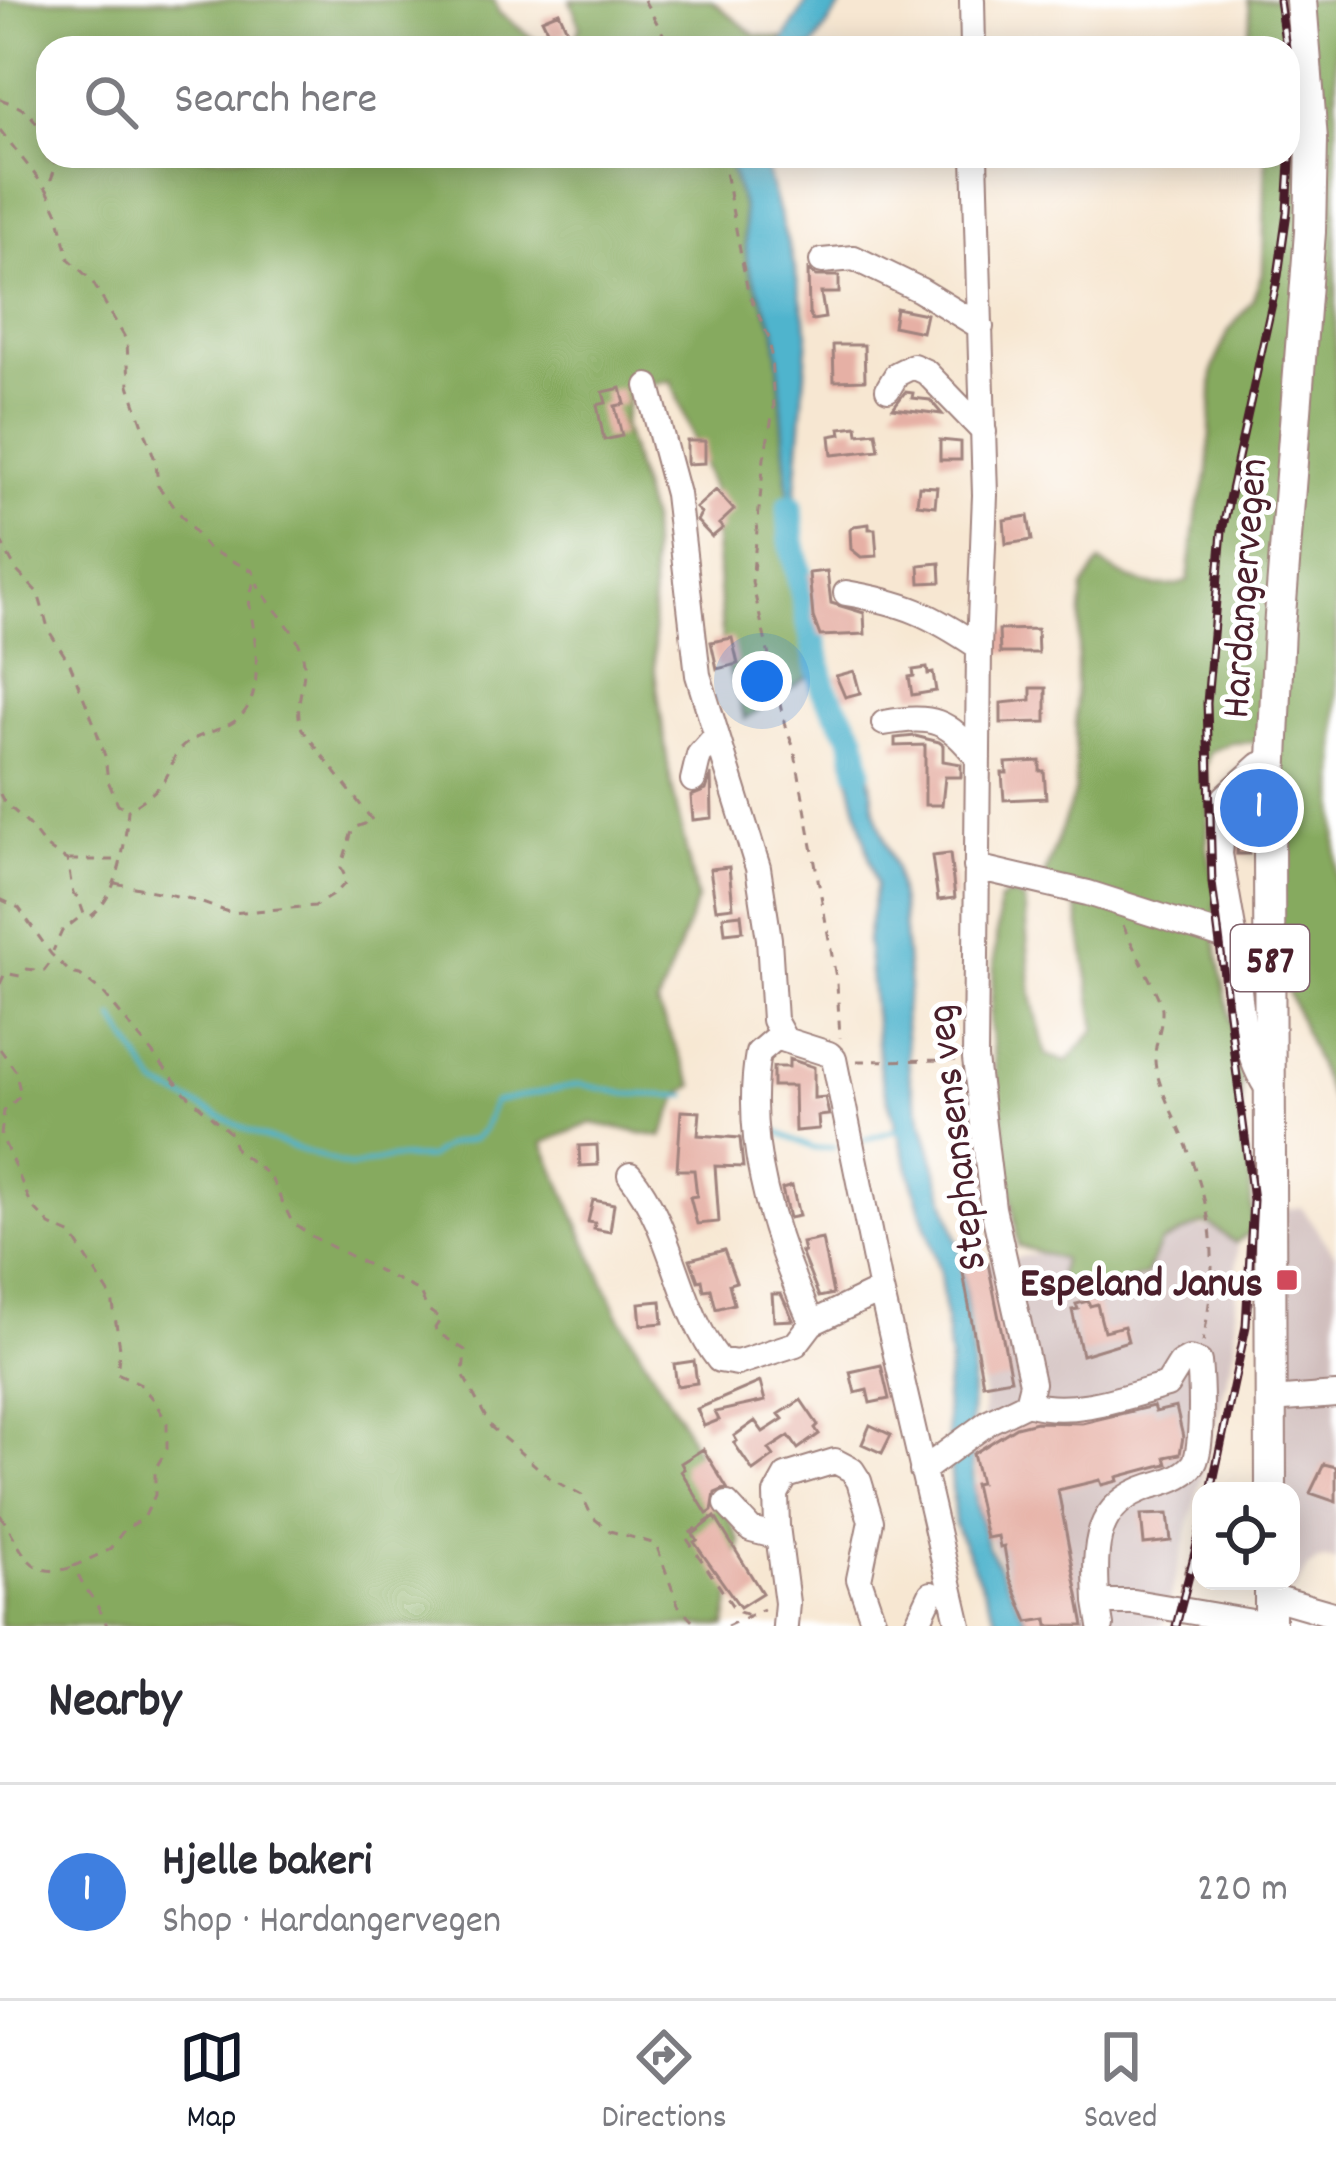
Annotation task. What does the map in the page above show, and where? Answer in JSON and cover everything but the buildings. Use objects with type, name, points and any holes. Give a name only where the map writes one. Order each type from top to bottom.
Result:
[{"type":"main road","name":"Hardangervegen","points":[[1271,1482],[1271,766],[1310,232],[1312,140],[1301,0]]},
{"type":"street","points":[[972,0],[973,36]]},
{"type":"street","name":"Stephansens veg","points":[[975,168],[985,513],[975,1059],[993,1208],[1032,1383],[1028,1403]]},
{"type":"street","points":[[821,261],[854,258],[981,327]]},
{"type":"street","points":[[888,389],[897,374],[913,366],[926,372],[984,432]]},
{"type":"street","points":[[648,386],[677,494],[695,661],[763,888],[773,1020],[779,1035],[792,1044],[834,1059],[881,1290],[932,1463],[958,1626]]},
{"type":"street","points":[[685,559],[691,548],[691,518]]},
{"type":"street","points":[[846,593],[890,600],[933,616],[979,647]]},
{"type":"street","points":[[884,723],[928,719],[946,723],[978,758]]},
{"type":"street","points":[[692,780],[699,755],[716,737]]},
{"type":"street","points":[[1271,766],[1260,765],[1225,797],[1220,854],[1256,1074],[1271,1093]]},
{"type":"street","points":[[976,867],[1118,902],[1235,940]]},
{"type":"street","points":[[779,1035],[758,1053],[754,1118],[774,1226],[812,1324]]},
{"type":"street","points":[[630,1175],[653,1211],[719,1360],[737,1363],[796,1344],[812,1324],[881,1290]]},
{"type":"street","points":[[932,1463],[976,1431],[1028,1403],[1052,1410],[1134,1394],[1167,1384],[1189,1359],[1199,1362],[1200,1453],[1192,1466],[1170,1481],[1127,1496],[1104,1518],[1095,1553],[1099,1614],[1134,1601],[1174,1610],[1270,1607],[1336,1615]]},
{"type":"street","points":[[1271,1400],[1336,1395]]},
{"type":"street","points":[[786,1617],[776,1494],[785,1476],[835,1461],[852,1470],[859,1481],[871,1521],[859,1580],[875,1626]]},
{"type":"street","points":[[719,1511],[758,1534],[777,1526]]},
{"type":"street","points":[[916,1626],[931,1594]]},
{"type":"path","points":[[644,0],[664,36]]},
{"type":"path","points":[[0,99],[20,106],[36,119]]},
{"type":"path","points":[[0,130],[47,190],[69,260],[92,281],[127,341],[129,386],[156,463],[158,486],[208,549],[253,571],[267,602],[290,627],[304,662],[296,713],[302,729],[373,821],[353,828],[341,868],[346,876],[344,886],[315,906],[232,913],[112,883]]},
{"type":"path","points":[[47,190],[55,168]]},
{"type":"path","points":[[724,168],[748,292],[770,340],[775,406],[764,458],[752,582],[794,748],[837,983],[842,1030],[834,1059]]},
{"type":"path","points":[[0,540],[16,571],[38,593],[50,632],[70,664],[93,721],[118,805],[128,810]]},
{"type":"path","points":[[128,810],[152,795],[177,753],[196,736],[241,716],[255,688],[250,599],[256,581]]},
{"type":"path","points":[[0,794],[40,844],[67,860],[119,860]]},
{"type":"path","points":[[0,984],[5,974],[44,970],[54,956],[55,941],[82,917],[102,908],[128,836],[128,810]]},
{"type":"path","points":[[67,860],[82,917]]},
{"type":"path","points":[[0,899],[19,908],[71,973],[98,987],[185,1093],[229,1132],[236,1150],[270,1176],[292,1222],[419,1291],[428,1310],[441,1319],[437,1333],[465,1351],[464,1375],[491,1426],[550,1479],[582,1495],[592,1516],[610,1531],[656,1544],[679,1605],[698,1626]]},
{"type":"path","points":[[1118,902],[1123,926],[1163,1006],[1153,1057],[1210,1218],[1215,1246],[1199,1362]]},
{"type":"path","points":[[44,940],[55,941]]},
{"type":"path","points":[[0,1048],[15,1070],[21,1095],[4,1111],[1,1135],[13,1166],[32,1206],[50,1225],[72,1235],[112,1298],[120,1348],[117,1373],[139,1383],[167,1423],[167,1449],[155,1469],[155,1496],[145,1518],[124,1530],[109,1550],[55,1573],[43,1572],[32,1565],[0,1515]]},
{"type":"path","points":[[876,1062],[975,1059]]},
{"type":"path","points":[[719,1511],[685,1536],[736,1611],[749,1615]]},
{"type":"path","points":[[1174,1610],[1187,1563]]},
{"type":"path","points":[[74,1566],[107,1626]]},
{"type":"path","points":[[728,1626],[771,1607],[786,1617]]},
{"type":"shaded area","points":[[1301,1207],[1336,1256],[1336,1560],[1322,1559],[1309,1566],[1300,1581],[1300,1482],[1271,1482],[1285,1210]]},
{"type":"shaded area","points":[[1238,1222],[1235,1348],[1200,1482],[1192,1482],[1192,1514],[1163,1626],[1030,1626],[977,1512],[984,1396],[961,1266]]},
{"type":"green space","points":[[0,0],[494,0],[499,13],[530,36],[36,36],[36,168],[731,168],[743,208],[747,264],[776,331],[792,541],[820,669],[745,719],[723,653],[713,490],[671,381],[631,387],[623,425],[650,521],[655,672],[669,773],[697,900],[657,1006],[694,1086],[680,1094],[662,1137],[591,1123],[543,1143],[618,1314],[680,1418],[740,1542],[726,1626],[0,1626]]},
{"type":"green space","points":[[570,0],[711,0],[762,36],[576,36],[580,26]]},
{"type":"green space","points":[[1248,0],[1336,0],[1336,1111],[1283,979],[1259,742],[1230,743],[1210,752],[1205,766],[1210,792],[1207,846],[1217,894],[1214,933],[1242,1079],[1240,1119],[1253,1231],[1235,1243],[1210,1224],[1202,1224],[1160,1243],[1146,1275],[1095,1293],[1055,1295],[1062,1259],[1018,1246],[990,1023],[999,901],[1009,894],[1024,900],[1032,996],[1046,1055],[1067,1062],[1096,1029],[1077,908],[1039,882],[1075,791],[1083,588],[1100,562],[1142,583],[1166,586],[1188,581],[1197,511],[1208,475],[1213,369],[1228,332],[1252,301],[1263,271],[1266,168],[1300,168],[1300,36],[1246,36]]},
{"type":"water","points":[[808,0],[845,0],[820,36],[786,36]]},
{"type":"water","points":[[731,168],[766,168],[808,333],[792,541],[776,331],[747,264],[743,208]]},
{"type":"water","points":[[853,736],[869,770],[875,811],[895,868],[909,989],[904,1012],[910,1080],[960,1250],[973,1363],[970,1439],[976,1505],[987,1545],[1029,1626],[1000,1626],[955,1525],[945,1396],[950,1360],[940,1273],[880,1073],[867,940],[876,884],[844,757]]},
{"type":"waterway","points":[[790,507],[792,541],[824,690],[853,736],[859,769]]},
{"type":"waterway","points":[[114,1018],[156,1085],[260,1136],[351,1167],[390,1158],[428,1158],[447,1145],[473,1139],[483,1130],[494,1102],[580,1084],[627,1094],[687,1096]]},
{"type":"waterway","points":[[762,1125],[815,1149],[835,1147]]},
{"type":"waterway","points":[[864,1140],[899,1129]]},
{"type":"railway","points":[[1279,0],[1284,36]]},
{"type":"railway","points":[[1213,1482],[1246,1326],[1253,1200],[1212,883],[1207,703],[1222,531],[1278,276],[1290,168]]},
{"type":"railway","points":[[1176,1626],[1192,1564]]},
{"type":"place","name":"Hjelle bakeri","points":[[1259,808]]},
{"type":"place","name":"Espeland Janus","points":[[1287,1280]]}]
